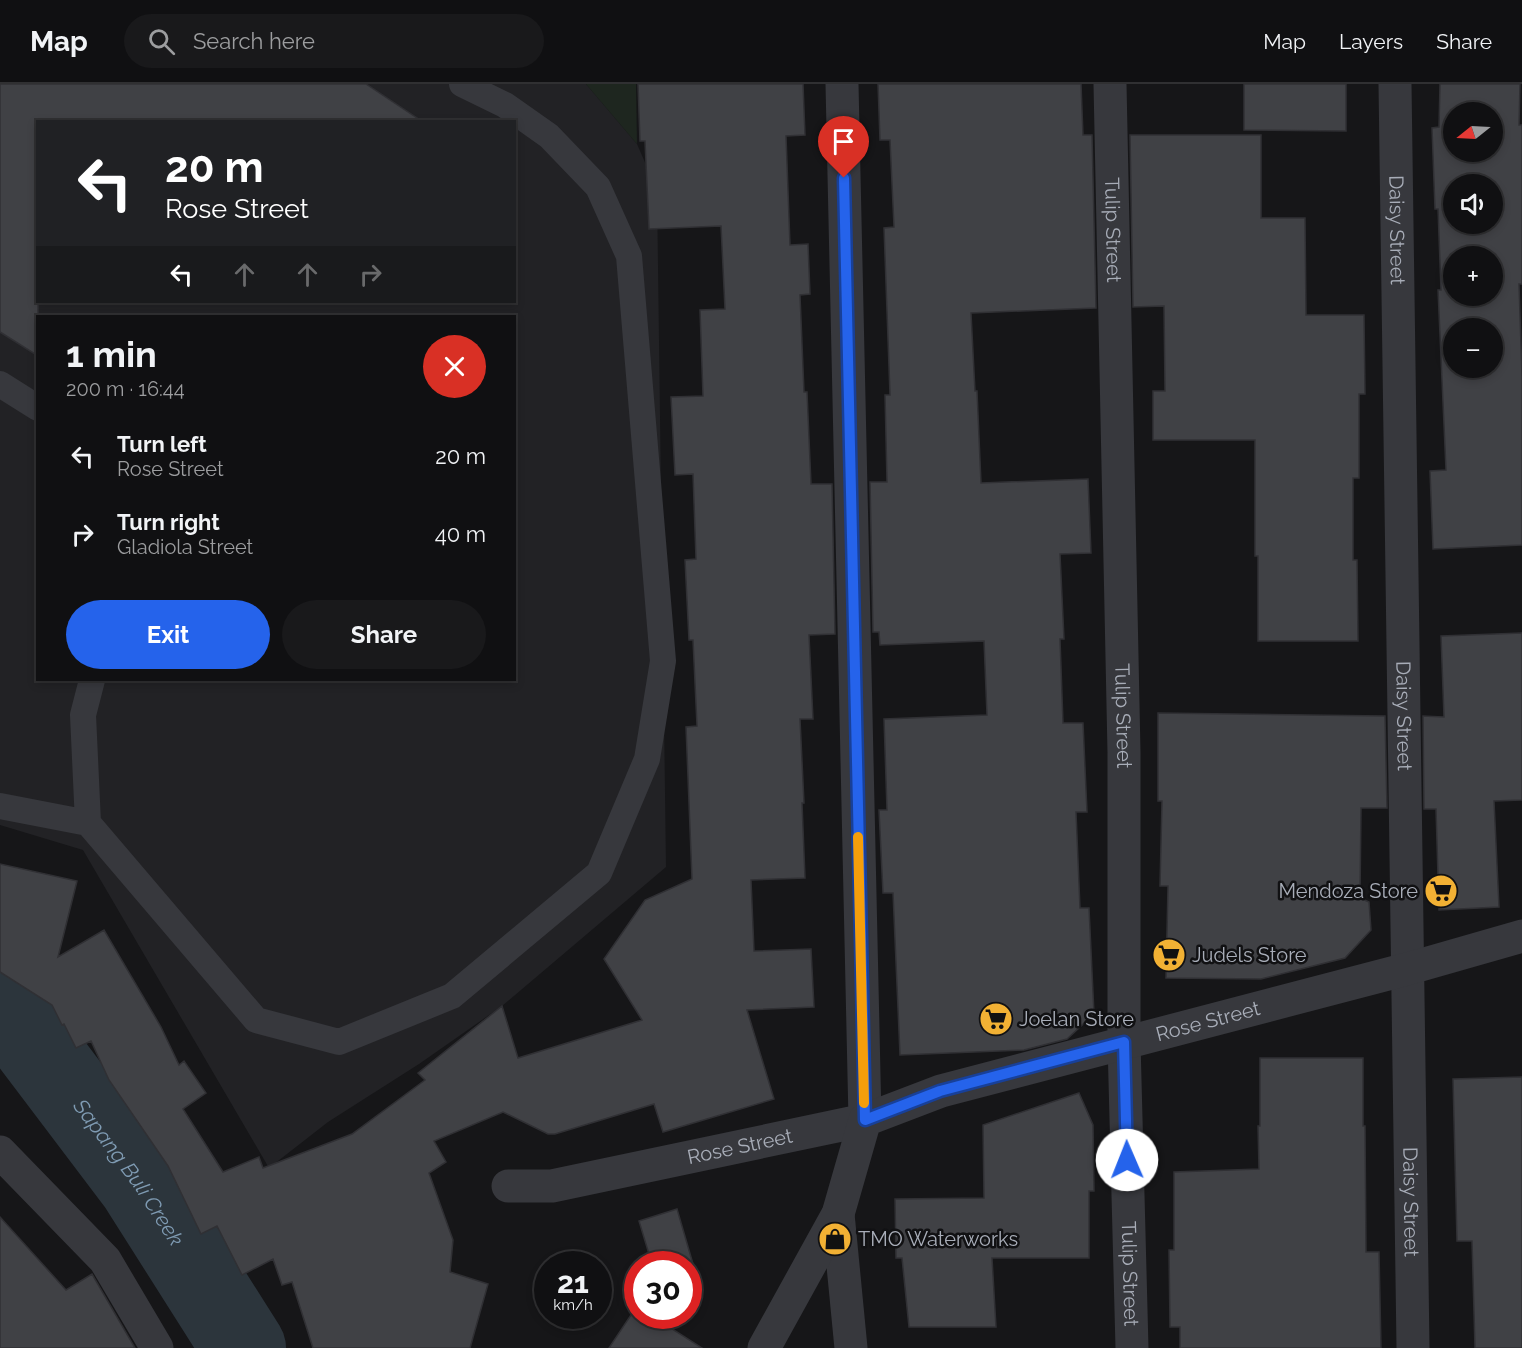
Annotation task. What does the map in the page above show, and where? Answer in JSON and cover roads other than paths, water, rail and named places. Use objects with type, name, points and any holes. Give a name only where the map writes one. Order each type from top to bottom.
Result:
[{"type":"street","points":[[764,1348],[838,1214],[865,1120],[842,84]]},
{"type":"street","name":"Tulip Street","points":[[1110,84],[1124,752],[1124,1042],[1132,1348]]},
{"type":"street","name":"Daisy Street","points":[[1395,84],[1413,1348]]},
{"type":"street","name":"Rose Street","points":[[508,1186],[552,1186],[865,1120],[940,1091],[1407,969],[1522,936]]},
{"type":"street","points":[[0,1152],[105,1260],[157,1348]]},
{"type":"street","points":[[838,1214],[851,1348]]},
{"type":"lane","points":[[0,806],[88,824],[256,1020],[339,1042],[452,996],[599,873],[647,759],[663,661],[629,256],[598,187],[549,136],[505,105],[462,84]]},
{"type":"lane","points":[[0,384],[36,407]]},
{"type":"lane","points":[[88,824],[83,715],[93,681]]},
{"type":"waterway","name":"Sapang Buli Creek","points":[[0,1011],[16,1020],[140,1184],[244,1348]]},
{"type":"place","name":"Mendoza Store","points":[[1441,891]]},
{"type":"place","name":"Judels Store","points":[[1169,955]]},
{"type":"place","name":"Joelan Store","points":[[996,1019]]},
{"type":"place","name":"TMO Waterworks","points":[[835,1239]]}]
